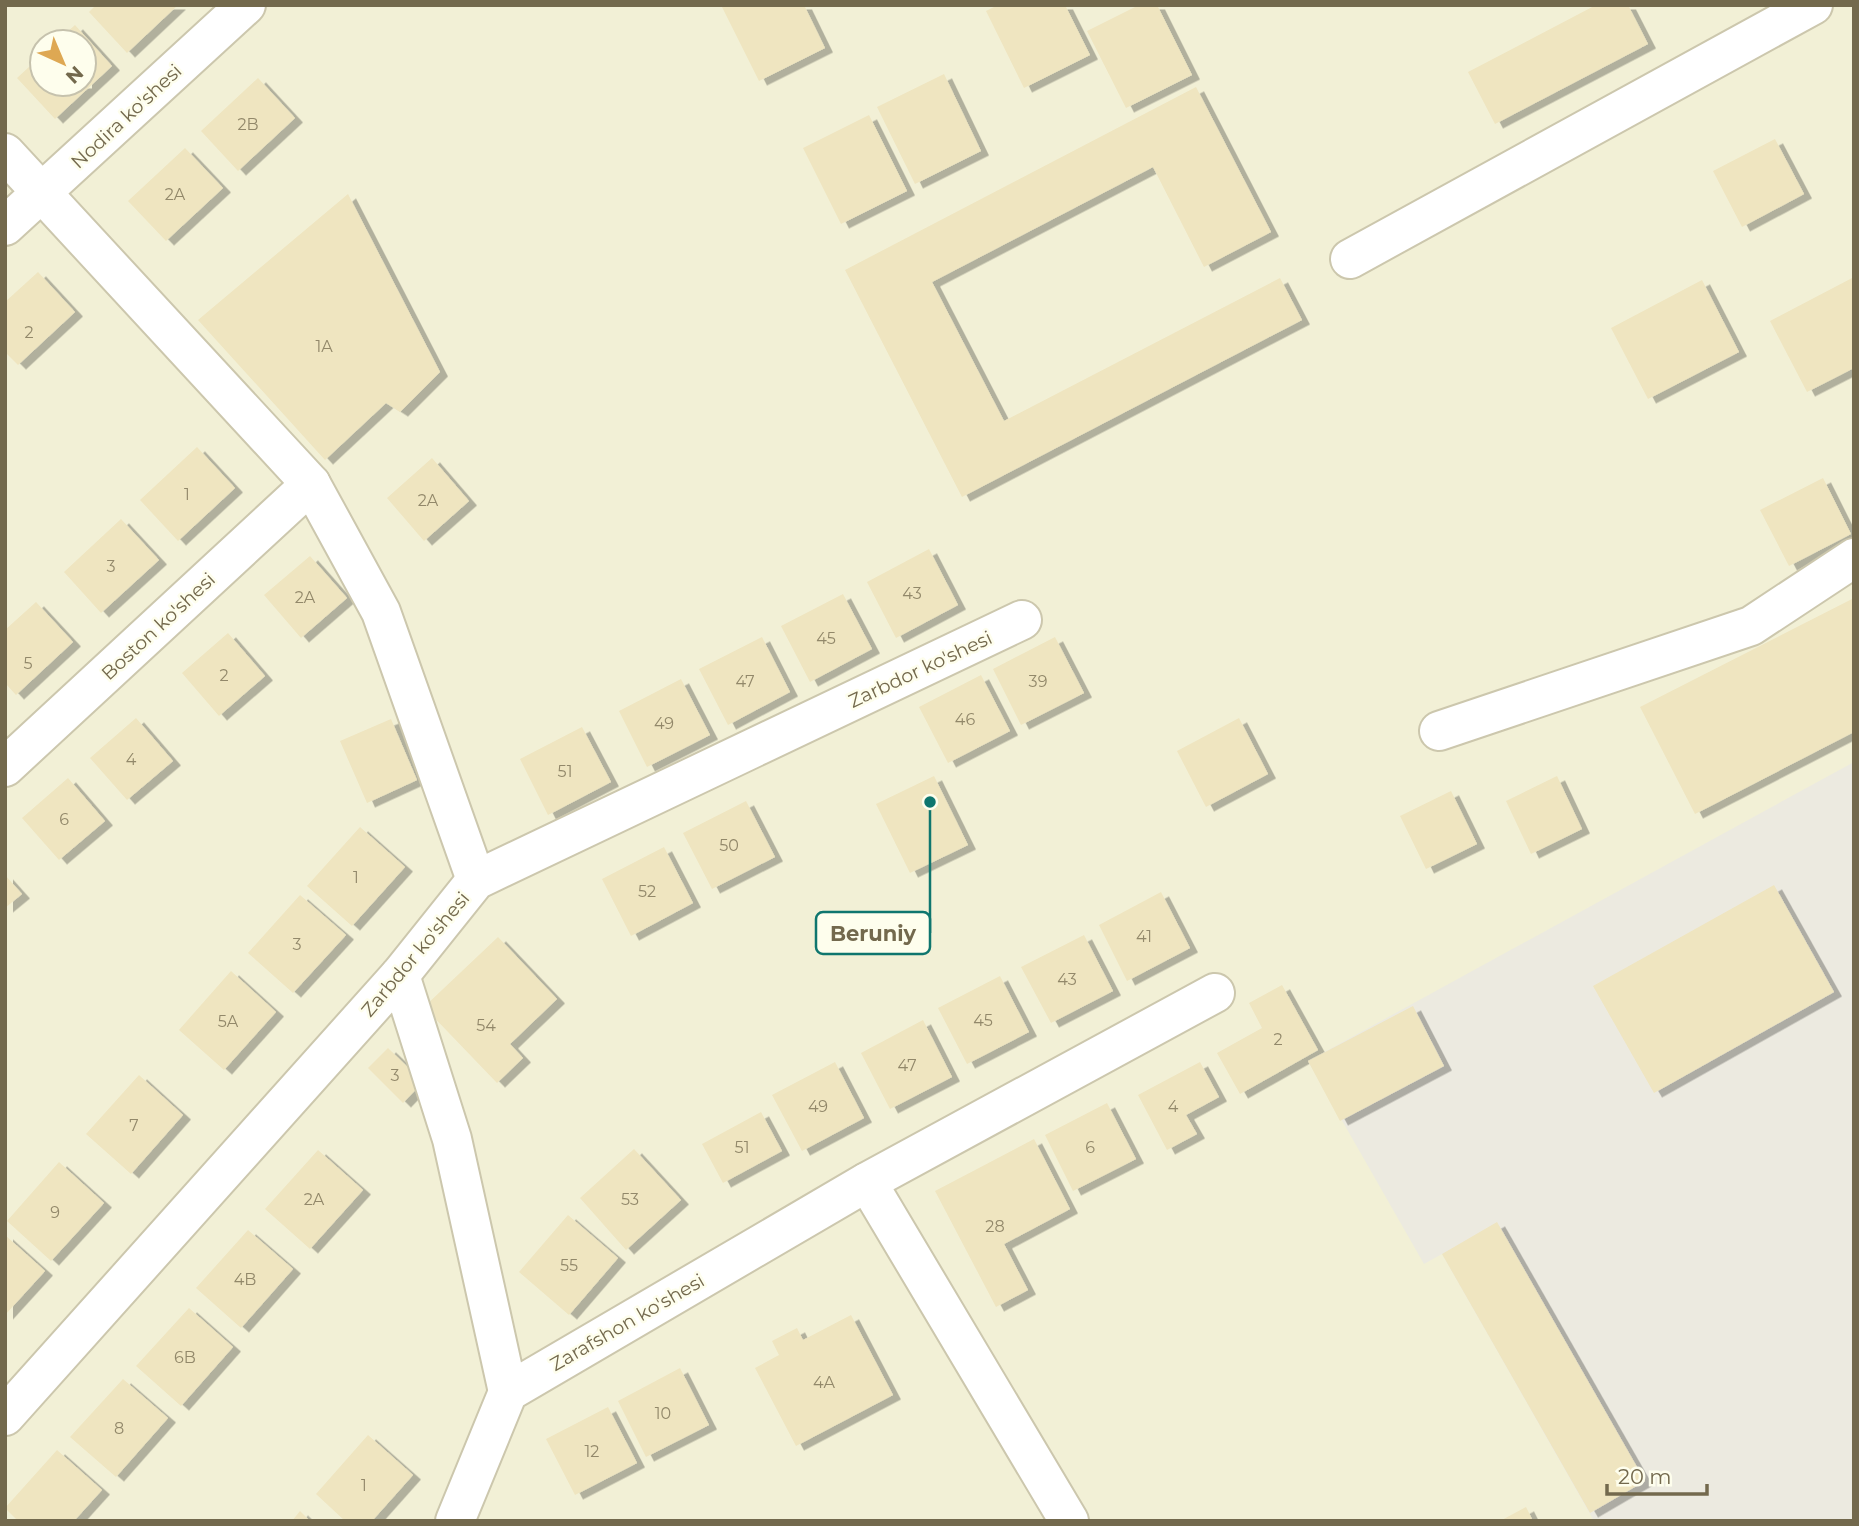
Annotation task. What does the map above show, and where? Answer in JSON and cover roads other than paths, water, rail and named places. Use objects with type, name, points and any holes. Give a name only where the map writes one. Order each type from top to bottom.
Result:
[{"type":"street","name":"Nodira ko'shesi","points":[[5,226],[246,5]]},
{"type":"street","points":[[1350,259],[1813,5]]},
{"type":"street","points":[[5,153],[311,484],[381,612],[476,880]]},
{"type":"street","name":"Boston ko'shesi","points":[[5,767],[311,484]]},
{"type":"street","points":[[1439,731],[1751,626],[1854,558]]},
{"type":"street","name":"Zarbdor ko'shesi","points":[[5,1416],[401,975],[476,880],[1022,620]]},
{"type":"street","points":[[401,975],[452,1139],[508,1392],[455,1521]]},
{"type":"street","name":"Zarafshon ko'shesi","points":[[508,1392],[867,1182],[1215,993]]},
{"type":"street","points":[[867,1182],[1069,1521]]},
{"type":"place","name":"Beruniy","points":[[930,802]]}]
